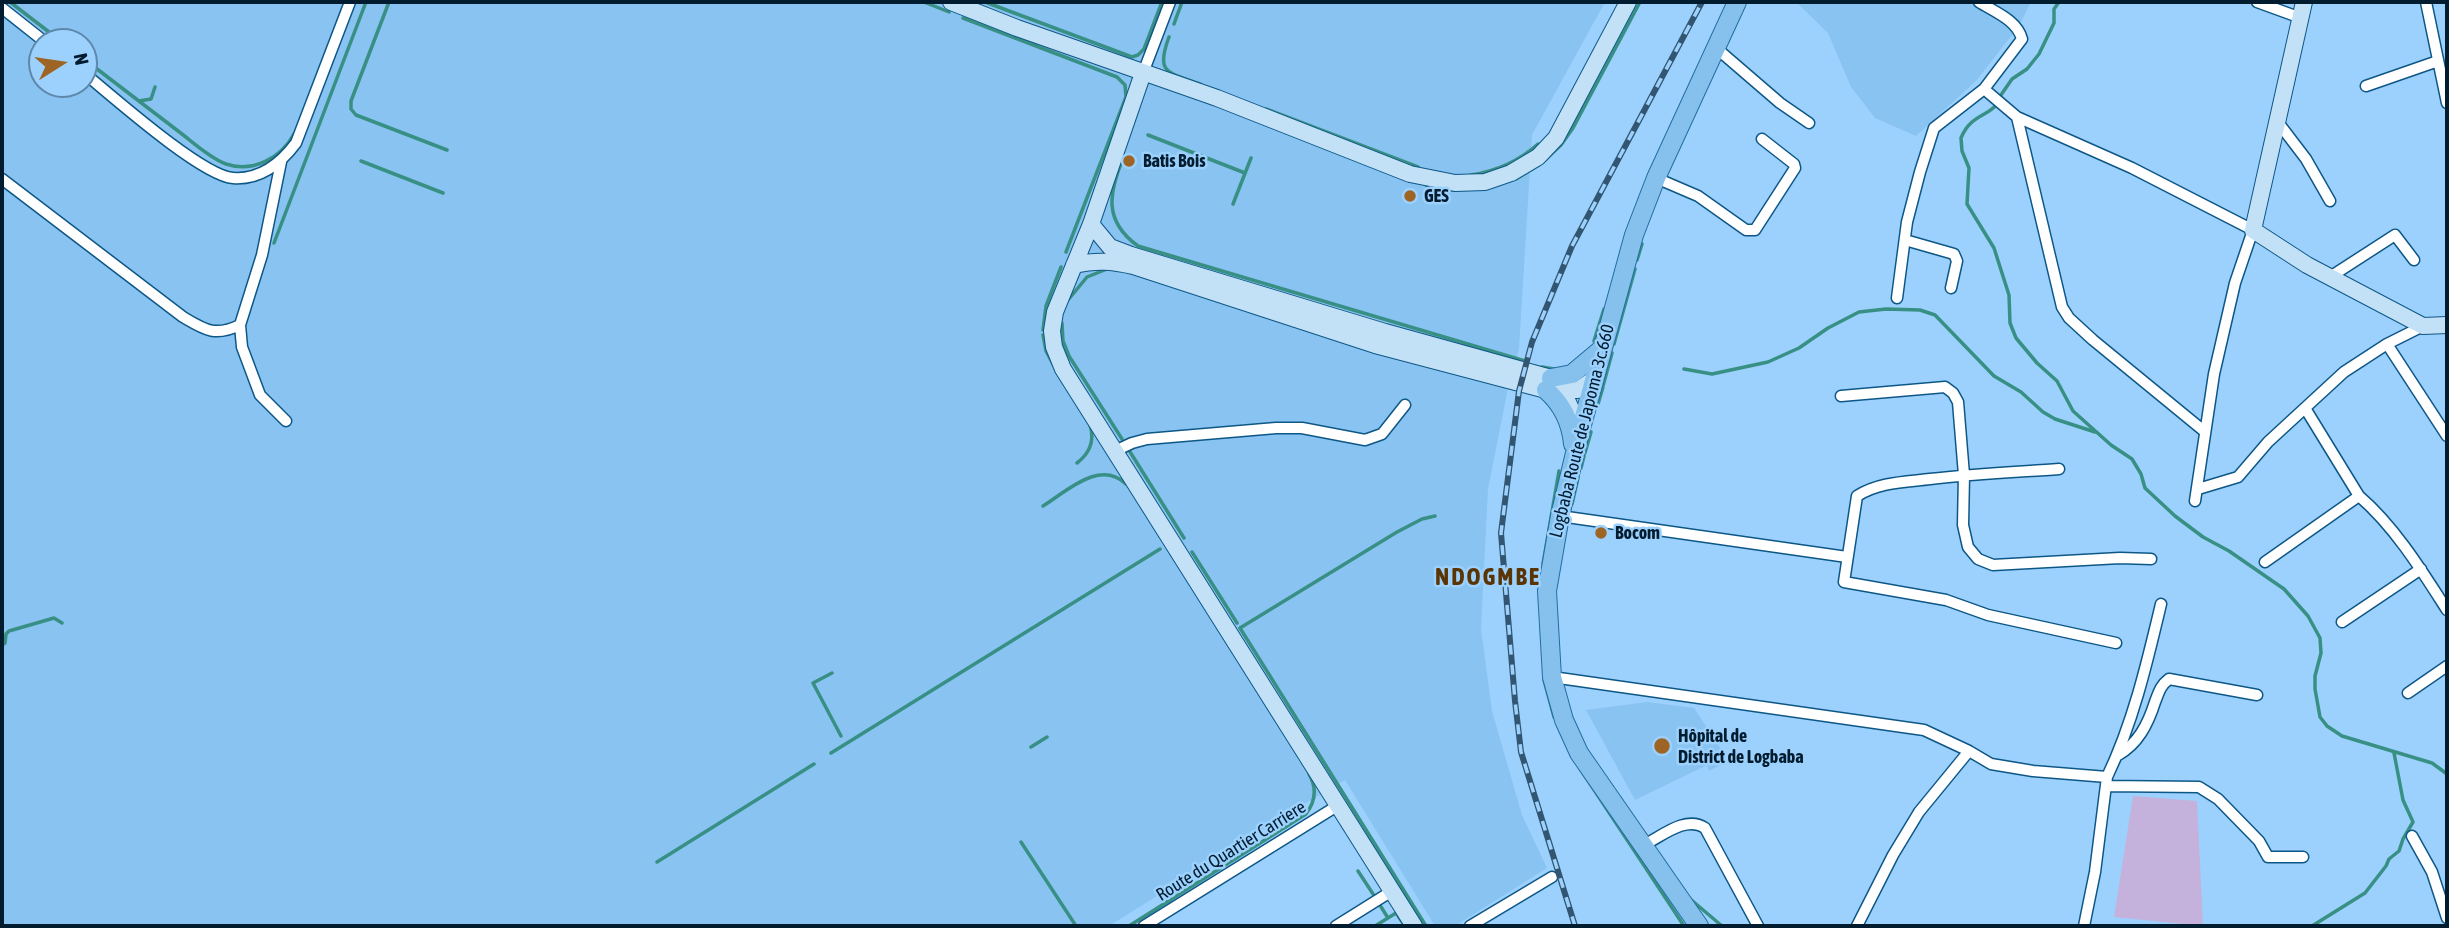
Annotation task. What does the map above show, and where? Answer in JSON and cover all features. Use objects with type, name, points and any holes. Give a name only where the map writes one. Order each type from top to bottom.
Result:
[{"type":"main road","name":"Logbaba Route de Japoma 3c.660","points":[[1700,924],[1579,753],[1564,720],[1552,677],[1547,592],[1560,516],[1580,432],[1634,235],[1656,177],[1737,2]]},
{"type":"main road","points":[[1574,458],[1572,434],[1553,386],[1603,348]]},
{"type":"street","points":[[98,84],[173,144],[218,174],[242,178],[262,173],[281,162],[296,143],[350,2]]},
{"type":"street","points":[[951,2],[1217,98],[1410,174],[1455,183],[1485,182],[1511,173],[1538,157],[1556,138],[1628,2]]},
{"type":"street","points":[[1170,2],[1091,224],[1055,312],[1052,331],[1054,347],[1063,369],[1414,926]]},
{"type":"street","points":[[1897,298],[1905,240],[1920,172],[1934,128],[1984,89],[2022,39],[2020,30],[2012,23],[1979,2]]},
{"type":"street","points":[[2195,501],[2214,374],[2235,283],[2253,230],[2302,10],[2257,2]]},
{"type":"street","points":[[2426,2],[2447,103]]},
{"type":"street","points":[[2,8],[28,29]]},
{"type":"street","points":[[1715,47],[1780,103],[1809,123]]},
{"type":"street","points":[[2366,86],[2438,61]]},
{"type":"street","points":[[1984,89],[2017,117],[2132,168],[2253,230],[2307,265],[2423,326]]},
{"type":"street","points":[[2017,117],[2062,307],[2069,318],[2117,361],[2204,431]]},
{"type":"street","points":[[2277,121],[2306,159],[2330,201]]},
{"type":"street","points":[[1656,177],[1698,197],[1746,230],[1755,230],[1795,168],[1794,164],[1762,139]]},
{"type":"street","points":[[281,162],[262,255],[240,325],[242,347],[260,395],[286,421]]},
{"type":"street","points":[[2,179],[183,317],[204,330],[224,332],[240,325]]},
{"type":"street","points":[[1091,224],[1110,247],[1553,386],[1580,432]]},
{"type":"street","points":[[2330,277],[2395,235],[2414,260]]},
{"type":"street","points":[[1905,240],[1954,254],[1957,261],[1951,288]]},
{"type":"street","points":[[1074,265],[1107,260],[1133,266],[1375,345],[1553,386],[1583,388],[1594,379]]},
{"type":"street","points":[[2198,489],[2238,477],[2268,442],[2344,372],[2423,326],[2447,325]]},
{"type":"street","points":[[2388,344],[2447,436]]},
{"type":"street","points":[[1841,396],[1945,387],[1954,393],[1958,402],[1965,475],[1963,525],[1968,547],[1978,559],[1993,565],[2120,558],[2151,559]]},
{"type":"street","points":[[1115,451],[1147,439],[1276,428],[1302,428],[1365,440],[1382,434],[1405,405]]},
{"type":"street","points":[[2305,408],[2359,496],[2371,506],[2421,569],[2447,610]]},
{"type":"street","points":[[2060,469],[1965,475],[1869,488],[1857,496],[1844,582],[1946,600],[1988,615],[2116,643]]},
{"type":"street","points":[[2265,562],[2359,496]]},
{"type":"street","points":[[1560,516],[1847,557]]},
{"type":"street","points":[[2342,622],[2421,569]]},
{"type":"street","points":[[2084,926],[2095,872],[2106,781],[2118,755],[2142,683],[2161,604]]},
{"type":"street","points":[[2408,693],[2447,666]]},
{"type":"street","points":[[1552,677],[1924,730],[1991,764],[2106,781],[2199,788],[2218,799],[2259,841],[2268,857],[2303,857]]},
{"type":"street","points":[[2118,755],[2131,748],[2141,734],[2161,686],[2169,679],[2257,695]]},
{"type":"street","points":[[1857,926],[1893,855],[1919,812],[1969,751]]},
{"type":"street","name":"Route du Quartier Carriere","points":[[1144,926],[1337,806]]},
{"type":"street","points":[[1644,845],[1687,823],[1697,823],[1705,828],[1758,926]]},
{"type":"street","points":[[2412,836],[2432,872],[2447,918]]},
{"type":"street","points":[[1470,926],[1552,877]]},
{"type":"street","points":[[1336,926],[1392,891]]},
{"type":"shaded area","points":[[2,2],[1605,2],[1532,135],[1519,349],[1508,388],[1488,489],[1481,629],[1492,711],[1522,815],[1547,868],[1455,926],[1435,926],[1345,780],[1109,926],[2,926]]},
{"type":"shaded area","points":[[1796,2],[2031,2],[2019,26],[1976,81],[1916,136],[1875,118],[1851,87],[1828,33]]},
{"type":"shaded area","name":"Hôpital de District de Logbaba","points":[[1647,702],[1694,708],[1729,761],[1709,771],[1707,765],[1635,800],[1586,710]]},
{"type":"shaded area","points":[[2133,796],[2197,801],[2203,926],[2114,917]]},
{"type":"waterway","points":[[10,2],[44,28]]},
{"type":"waterway","points":[[274,243],[366,2]]},
{"type":"waterway","points":[[389,2],[351,101],[351,109],[356,115],[447,150]]},
{"type":"waterway","points":[[924,2],[949,12]]},
{"type":"waterway","points":[[985,2],[1132,57],[1144,49],[1162,2]]},
{"type":"waterway","points":[[1174,24],[1182,2]]},
{"type":"waterway","points":[[1545,160],[1561,145],[1573,128],[1640,2]]},
{"type":"waterway","points":[[2001,95],[2012,79],[2027,69],[2039,54],[2054,23],[2054,9],[2059,2]]},
{"type":"waterway","points":[[963,18],[1117,77],[1125,85],[1126,97],[1066,252]]},
{"type":"waterway","points":[[1169,37],[1163,58],[1167,70],[1200,84]]},
{"type":"waterway","points":[[98,70],[203,150],[226,164],[256,165],[282,150],[294,134]]},
{"type":"waterway","points":[[139,101],[151,99],[155,87]]},
{"type":"waterway","points":[[1998,103],[1974,120],[1961,138],[1962,151],[1969,168],[1967,204],[1994,248],[2009,295],[2010,323],[2016,338],[2057,381],[2073,411],[2111,445],[2132,459],[2145,488],[2203,537],[2229,551],[2284,589],[2308,616],[2320,638],[2321,653],[2315,676],[2315,689],[2320,717],[2327,726],[2342,736],[2432,763],[2447,774]]},
{"type":"waterway","points":[[1266,109],[1418,167]]},
{"type":"waterway","points":[[1148,135],[1245,173]]},
{"type":"waterway","points":[[1471,175],[1507,164],[1538,144]]},
{"type":"waterway","points":[[1123,158],[1112,195],[1112,206],[1119,227],[1138,246],[1525,361]]},
{"type":"waterway","points":[[1233,204],[1251,158]]},
{"type":"waterway","points":[[361,161],[443,193]]},
{"type":"waterway","points":[[1516,179],[1539,165]]},
{"type":"waterway","points":[[1426,185],[1448,193],[1449,190],[1454,190]]},
{"type":"waterway","points":[[1637,260],[1642,244]]},
{"type":"waterway","points":[[1043,330],[1046,306],[1061,267]]},
{"type":"waterway","points":[[1068,300],[1087,277],[1107,269]]},
{"type":"waterway","points":[[1614,344],[1635,269]]},
{"type":"waterway","points":[[1594,341],[1604,309]]},
{"type":"waterway","points":[[1684,369],[1712,374],[1768,362],[1799,348],[1828,328],[1859,312],[1886,309],[1920,310],[1935,315],[1994,376],[2021,392],[2043,412],[2055,419],[2095,432]]},
{"type":"waterway","points":[[1062,323],[1063,341],[1069,356],[1122,439]]},
{"type":"waterway","points":[[1043,335],[1046,351],[1054,366]]},
{"type":"waterway","points":[[1603,386],[1612,353]]},
{"type":"waterway","points":[[1542,367],[1554,369]]},
{"type":"waterway","points":[[1598,404],[1603,387]]},
{"type":"waterway","points":[[1077,463],[1090,446],[1090,425]]},
{"type":"waterway","points":[[1585,453],[1591,432]]},
{"type":"waterway","points":[[1127,447],[1184,538]]},
{"type":"waterway","points":[[1581,468],[1584,456]]},
{"type":"waterway","points":[[1543,564],[1559,471]]},
{"type":"waterway","points":[[1043,506],[1073,486],[1095,476],[1116,477],[1126,484]]},
{"type":"waterway","points":[[1572,504],[1578,478]]},
{"type":"waterway","points":[[1426,926],[1240,628],[1397,532],[1422,519],[1435,516]]},
{"type":"waterway","points":[[831,753],[1160,549]]},
{"type":"waterway","points":[[1192,552],[1237,623]]},
{"type":"waterway","points":[[2,645],[9,631],[54,618],[62,623]]},
{"type":"waterway","points":[[832,673],[813,683],[841,736]]},
{"type":"waterway","points":[[1544,680],[1554,717]]},
{"type":"waterway","points":[[1031,747],[1047,737]]},
{"type":"waterway","points":[[2312,926],[2365,893],[2389,859],[2399,851],[2413,822],[2403,800],[2394,753]]},
{"type":"waterway","points":[[657,862],[814,764]]},
{"type":"waterway","points":[[1579,767],[1684,926]]},
{"type":"waterway","points":[[1129,926],[1306,814],[1314,794],[1309,774]]},
{"type":"waterway","points":[[1021,842],[1076,926]]},
{"type":"waterway","points":[[1358,871],[1375,897]]},
{"type":"waterway","points":[[1689,898],[1722,926]]},
{"type":"waterway","points":[[1378,902],[1388,918]]},
{"type":"waterway","points":[[1375,926],[1396,913],[1405,926]]},
{"type":"railway","points":[[1575,926],[1521,752],[1515,701],[1501,533],[1519,391],[1532,342],[1572,246],[1702,2]]},
{"type":"place","name":"Batis Bois","points":[[1129,161]]},
{"type":"place","name":"GES","points":[[1410,196]]},
{"type":"place","name":"Bocom","points":[[1601,533]]},
{"type":"place","name":"Hôpital de District de Logbaba","points":[[1662,746]]},
{"type":"district","name":"NDOGMBE","points":[[1488,577]]}]
